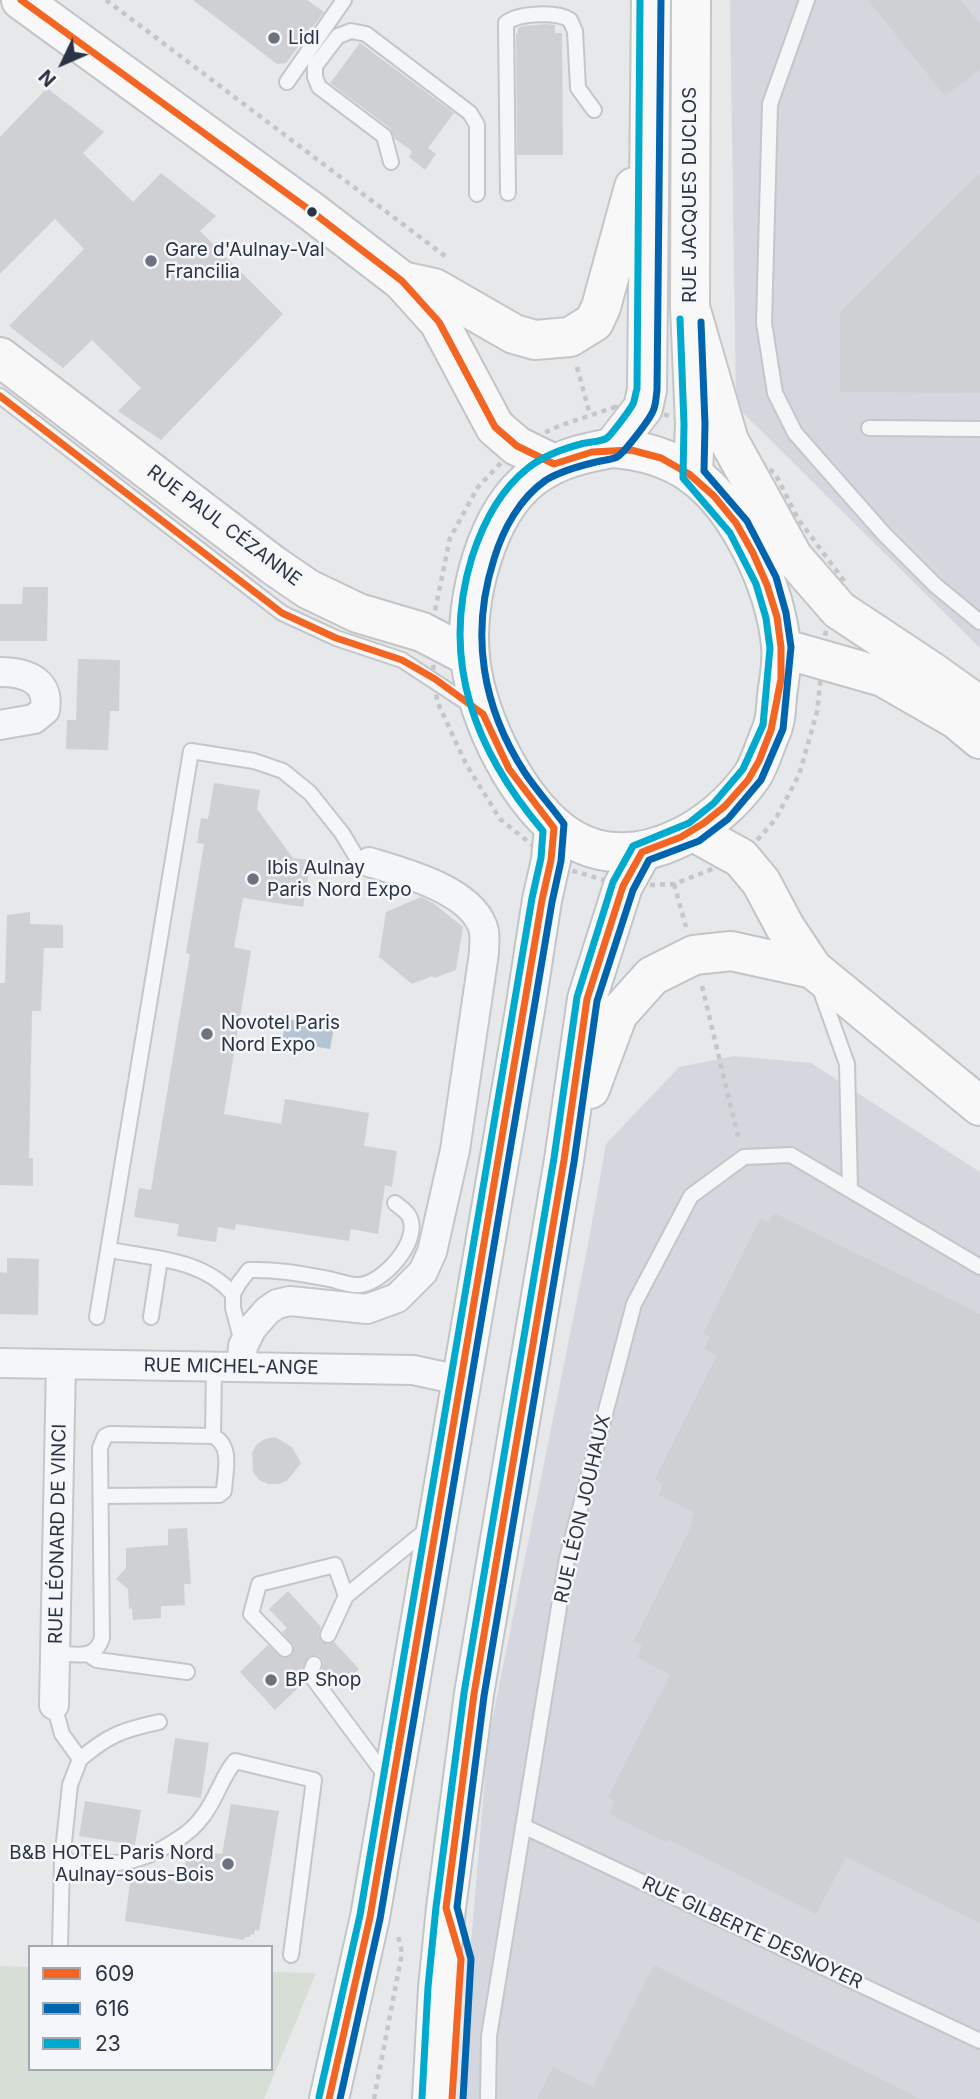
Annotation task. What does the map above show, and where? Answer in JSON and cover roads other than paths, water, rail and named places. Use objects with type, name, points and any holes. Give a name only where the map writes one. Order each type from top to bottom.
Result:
[{"type":"main road","points":[[21,0],[307,208],[402,281],[439,322],[495,427],[517,446],[554,464]]},
{"type":"main road","points":[[612,449],[643,408],[647,390],[651,0]]},
{"type":"main road","name":"RUE JACQUES DUCLOS","points":[[691,0],[690,307],[695,424],[694,475]]},
{"type":"main road","points":[[402,281],[434,288],[513,334],[535,340],[570,337],[594,322],[601,307],[648,138]]},
{"type":"main road","points":[[690,307],[729,442],[793,557],[839,610],[980,706]]},
{"type":"main road","name":"RUE PAUL CÉZANNE","points":[[0,357],[308,589],[358,613],[430,635],[470,657]]},
{"type":"main road","points":[[329,2099],[370,1917],[553,844],[509,769],[483,714],[470,657],[470,615],[482,558],[503,510],[531,478],[554,464],[580,454],[612,449],[635,450],[671,461],[694,475],[739,527],[761,569],[776,616],[781,648],[773,727],[752,775],[721,811],[694,832],[642,852],[609,852],[575,841],[553,844]]},
{"type":"main road","points":[[781,648],[883,677],[956,719],[980,739]]},
{"type":"main road","points":[[694,832],[741,858],[761,882],[785,927],[813,969],[980,1106]]},
{"type":"main road","points":[[432,2099],[438,1988],[446,1908],[474,1694],[564,1160],[587,999],[623,886],[642,852]]},
{"type":"main road","points":[[564,1160],[618,1014],[652,976],[694,955],[731,951],[813,969]]},
{"type":"main road","points":[[446,1908],[461,1959],[452,2099]]},
{"type":"street","points":[[0,672],[29,676],[41,684],[46,701],[45,710],[34,719],[0,725]]},
{"type":"street","points":[[233,1360],[252,1328],[277,1304],[290,1301],[368,1309],[397,1298],[423,1272],[432,1252],[455,1150],[484,953],[483,927],[477,915],[446,890],[425,880],[369,862]]},
{"type":"street","name":"RUE MICHEL-ANGE","points":[[0,1363],[233,1360],[413,1370],[460,1380]]},
{"type":"street","name":"RUE LÉONARD DE VINCI","points":[[54,1704],[61,1364]]},
{"type":"lane","points":[[287,82],[344,0]]},
{"type":"lane","points":[[807,0],[770,104],[764,324],[775,393],[796,433],[884,534],[935,585],[980,622]]},
{"type":"lane","points":[[508,193],[506,23],[517,16],[557,15],[570,20],[575,32],[578,88],[594,110]]},
{"type":"lane","points":[[391,162],[384,136],[319,87],[315,77],[315,66],[338,36],[351,31],[366,34],[470,113],[477,125],[477,194]]},
{"type":"lane","points":[[0,397],[282,613],[336,638],[402,660],[483,714]]},
{"type":"lane","points":[[869,428],[980,429]]},
{"type":"lane","points":[[97,1317],[191,751],[254,761],[283,771],[310,793],[342,833],[357,858],[369,862]]},
{"type":"lane","points":[[813,969],[847,1064],[850,1189],[980,1267]]},
{"type":"lane","name":"RUE LÉON JOUHAUX","points":[[488,2099],[489,2036],[567,1558],[634,1304],[691,1196],[744,1157],[791,1154],[850,1189]]},
{"type":"lane","points":[[213,1436],[233,1360],[233,1294],[249,1270],[284,1271],[360,1286],[372,1281],[391,1269],[408,1242],[412,1225],[410,1215],[396,1203]]},
{"type":"lane","points":[[110,1250],[185,1264],[207,1273],[223,1283],[233,1294]]},
{"type":"lane","points":[[151,1317],[160,1259]]},
{"type":"lane","points":[[89,1655],[99,1648],[102,1638],[100,1448],[105,1436],[213,1436],[222,1441],[226,1448],[223,1491],[219,1495],[101,1496]]},
{"type":"lane","points":[[328,1635],[346,1596],[439,1521]]},
{"type":"lane","points":[[285,1649],[251,1614],[259,1584],[335,1565],[346,1596]]},
{"type":"lane","points":[[56,1653],[89,1655],[97,1660],[187,1672]]},
{"type":"lane","points":[[308,1667],[392,1785]]},
{"type":"lane","points":[[54,1704],[62,1734],[80,1759]]},
{"type":"lane","points":[[60,1945],[62,1861],[70,1785],[80,1759],[101,1741],[123,1730],[159,1722]]},
{"type":"lane","points":[[62,1861],[101,1865],[126,1863],[156,1853],[180,1838],[201,1819],[218,1795],[224,1774],[235,1761],[314,1780],[291,1955]]},
{"type":"lane","name":"RUE GILBERTE DESNOYER","points":[[523,1826],[980,2041]]},
{"type":"water","points":[[286,1019],[334,1027],[330,1049],[282,1041]]},
{"type":"place","name":"Lidl","points":[[274,38]]},
{"type":"place","name":"Gare d'Aulnay-Val Francilia","points":[[151,261]]},
{"type":"place","name":"Ibis Aulnay Paris Nord Expo","points":[[253,879]]},
{"type":"place","name":"Novotel Paris Nord Expo","points":[[207,1034]]},
{"type":"place","name":"BP Shop","points":[[271,1680]]},
{"type":"place","name":"B&B HOTEL Paris Nord Aulnay-sous-Bois","points":[[228,1864]]}]
